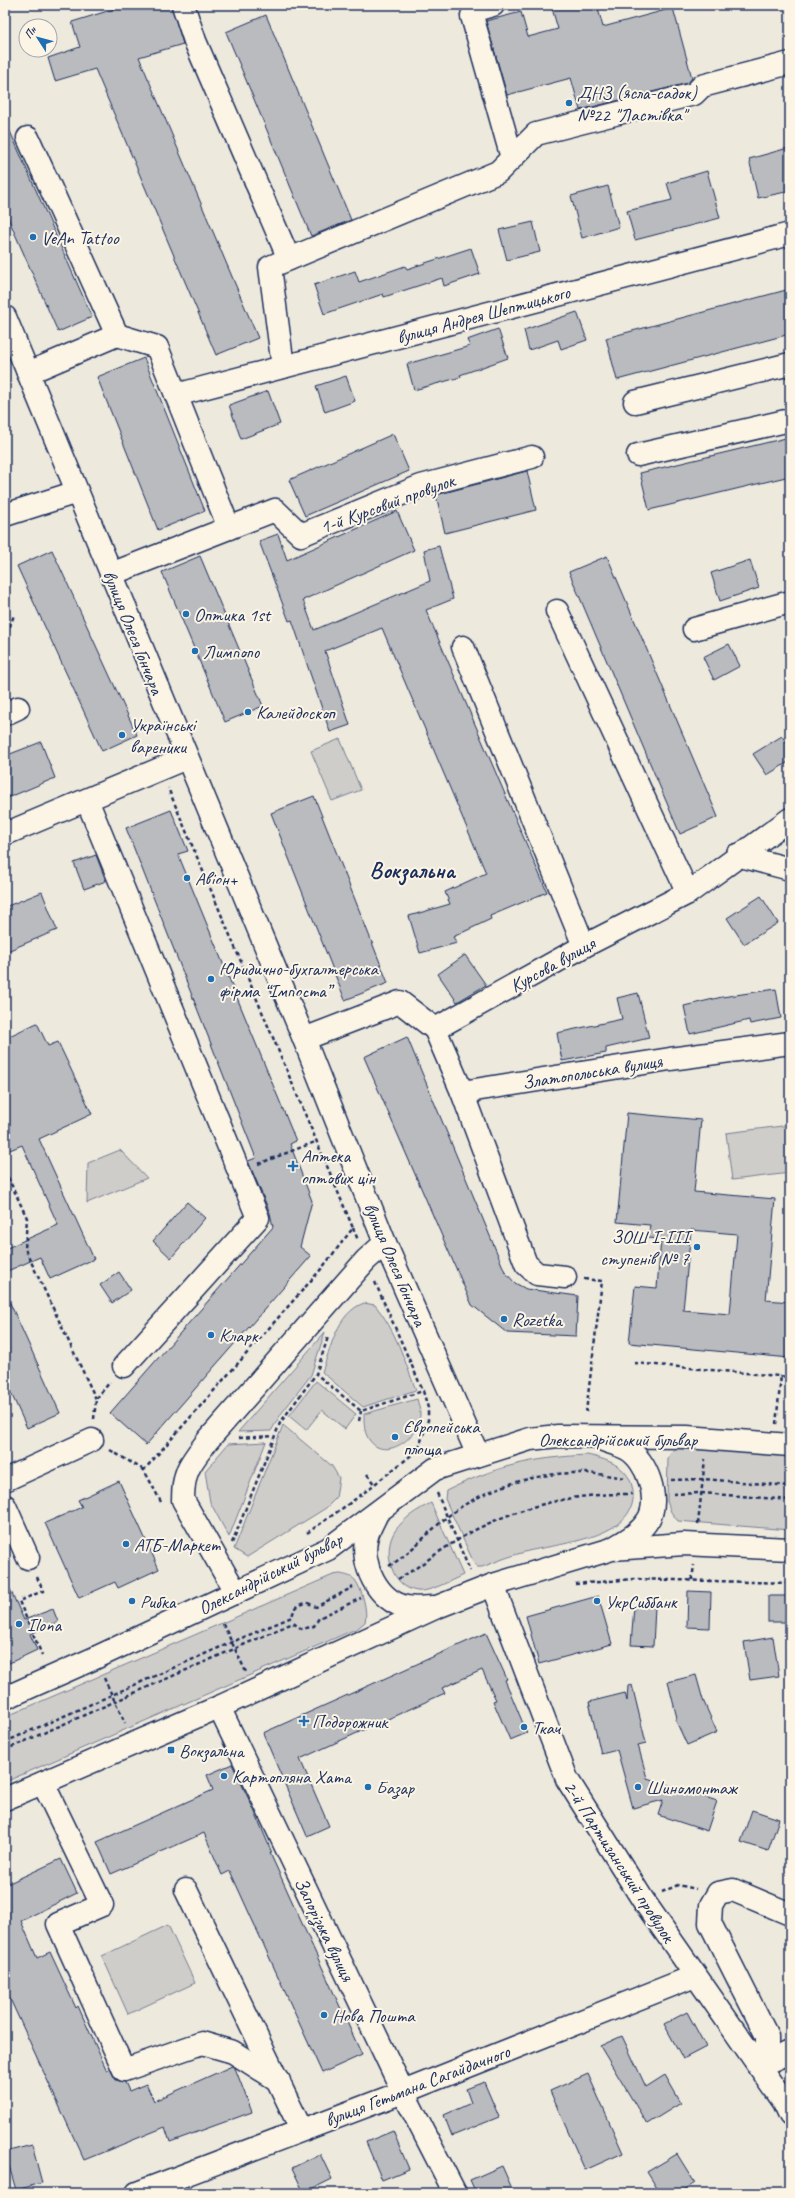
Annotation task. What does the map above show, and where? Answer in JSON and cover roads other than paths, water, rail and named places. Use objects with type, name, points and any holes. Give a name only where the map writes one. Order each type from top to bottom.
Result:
[{"type":"street","points":[[183,5],[195,41],[289,259]]},
{"type":"street","points":[[493,5],[478,9],[472,16],[512,158]]},
{"type":"street","points":[[283,367],[270,267],[498,172],[536,134],[694,94],[702,86],[790,63]]},
{"type":"street","points":[[28,138],[117,335]]},
{"type":"street","name":"вулиця Андрея Шептицького","points":[[176,395],[790,234]]},
{"type":"street","name":"вулиця Олеся Гончара","points":[[5,317],[186,758],[304,1039],[386,1243],[478,1455]]},
{"type":"street","points":[[28,373],[117,335],[157,347],[229,528],[111,574]]},
{"type":"street","points":[[635,402],[790,364]]},
{"type":"street","points":[[638,455],[790,420]]},
{"type":"street","name":"1-й Курсовий провулок","points":[[229,528],[275,510],[301,535],[421,486],[532,457]]},
{"type":"street","points":[[5,515],[76,492]]},
{"type":"street","points":[[694,629],[790,602]]},
{"type":"street","points":[[557,611],[688,893]]},
{"type":"street","points":[[463,647],[584,946]]},
{"type":"street","points":[[5,834],[186,758]]},
{"type":"street","points":[[87,800],[258,1218],[124,1366]]},
{"type":"street","name":"Курсова вулиця","points":[[435,1029],[584,946],[688,893],[737,855],[790,819]]},
{"type":"street","points":[[737,855],[790,869]]},
{"type":"street","points":[[304,1039],[400,1002],[435,1029],[462,1092],[526,1264],[537,1274],[565,1277]]},
{"type":"street","name":"Златопольська вулиця","points":[[462,1092],[670,1059],[790,1044]]},
{"type":"street","points":[[236,1593],[183,1500],[184,1484],[188,1467],[208,1440],[366,1260],[386,1243]]},
{"type":"street","name":"Олександрійський бульвар","points":[[5,1698],[236,1593],[328,1548],[377,1513],[428,1473],[435,1469],[478,1455],[530,1439],[558,1436],[687,1437],[790,1445]]},
{"type":"street","points":[[593,1436],[628,1449],[644,1466],[651,1488],[649,1519],[636,1534],[612,1549]]},
{"type":"street","points":[[5,1480],[92,1440]]},
{"type":"street","points":[[5,1506],[28,1558]]},
{"type":"street","points":[[377,1513],[367,1536],[365,1555],[376,1583],[390,1601],[407,1608],[437,1607]]},
{"type":"street","points":[[5,1799],[219,1707],[437,1607],[486,1588],[612,1549],[684,1544],[790,1549]]},
{"type":"street","name":"2-й Партизанський провулок","points":[[486,1588],[567,1779],[643,1900],[759,2066],[790,2115]]},
{"type":"street","name":"Запорізька вулиця","points":[[219,1707],[403,2092],[455,2193]]},
{"type":"street","points":[[43,1783],[102,1905],[58,1924],[124,2070],[202,2043],[233,2052],[279,2080]]},
{"type":"street","points":[[186,1890],[279,2080],[301,2129]]},
{"type":"street","points":[[759,2066],[767,2050],[767,2036],[710,1923],[711,1904],[718,1893],[733,1890],[790,1914]]},
{"type":"street","name":"вулиця Гетьмана Сагайдачного","points":[[137,2193],[301,2129],[403,2092],[695,1976]]},
{"type":"street","points":[[759,2066],[790,2052]]},
{"type":"place","name":"ДНЗ (ясла-садок) №22 \"Ластівка\"","points":[[569,103]]},
{"type":"place","name":"VeAn Tattoo","points":[[33,237]]},
{"type":"place","name":"Оптика 1st","points":[[186,614]]},
{"type":"place","name":"Лимпопо","points":[[195,651]]},
{"type":"place","name":"Калейдоскоп","points":[[248,712]]},
{"type":"place","name":"Українські вареники","points":[[122,735]]},
{"type":"place","name":"Авіон+","points":[[187,878]]},
{"type":"place","name":"Юридично-бухгалтерська фірма “Імпоста”","points":[[211,979]]},
{"type":"place","name":"Аптека оптових цін","points":[[293,1166]]},
{"type":"place","name":"ЗОШ І-ІІІ ступенів № 7","points":[[697,1247]]},
{"type":"place","name":"Rozetka","points":[[504,1319]]},
{"type":"place","name":"Кларк","points":[[211,1335]]},
{"type":"place","name":"Європейська площа","points":[[395,1437]]},
{"type":"place","name":"АТБ-Маркет","points":[[126,1544]]},
{"type":"place","name":"Рибка","points":[[132,1601]]},
{"type":"place","name":"УкрСиббанк","points":[[597,1601]]},
{"type":"place","name":"Ilona","points":[[19,1624]]},
{"type":"place","name":"Подорожник","points":[[304,1721]]},
{"type":"place","name":"Ткач","points":[[524,1727]]},
{"type":"place","name":"Вокзальна","points":[[171,1750]]},
{"type":"place","name":"Картопляна Хата","points":[[224,1776]]},
{"type":"place","name":"Базар","points":[[368,1787]]},
{"type":"place","name":"Шиномонтаж","points":[[638,1787]]},
{"type":"place","name":"Нова Пошта","points":[[324,2015]]},
{"type":"district","name":"Вокзальна","points":[[412,870]]}]
